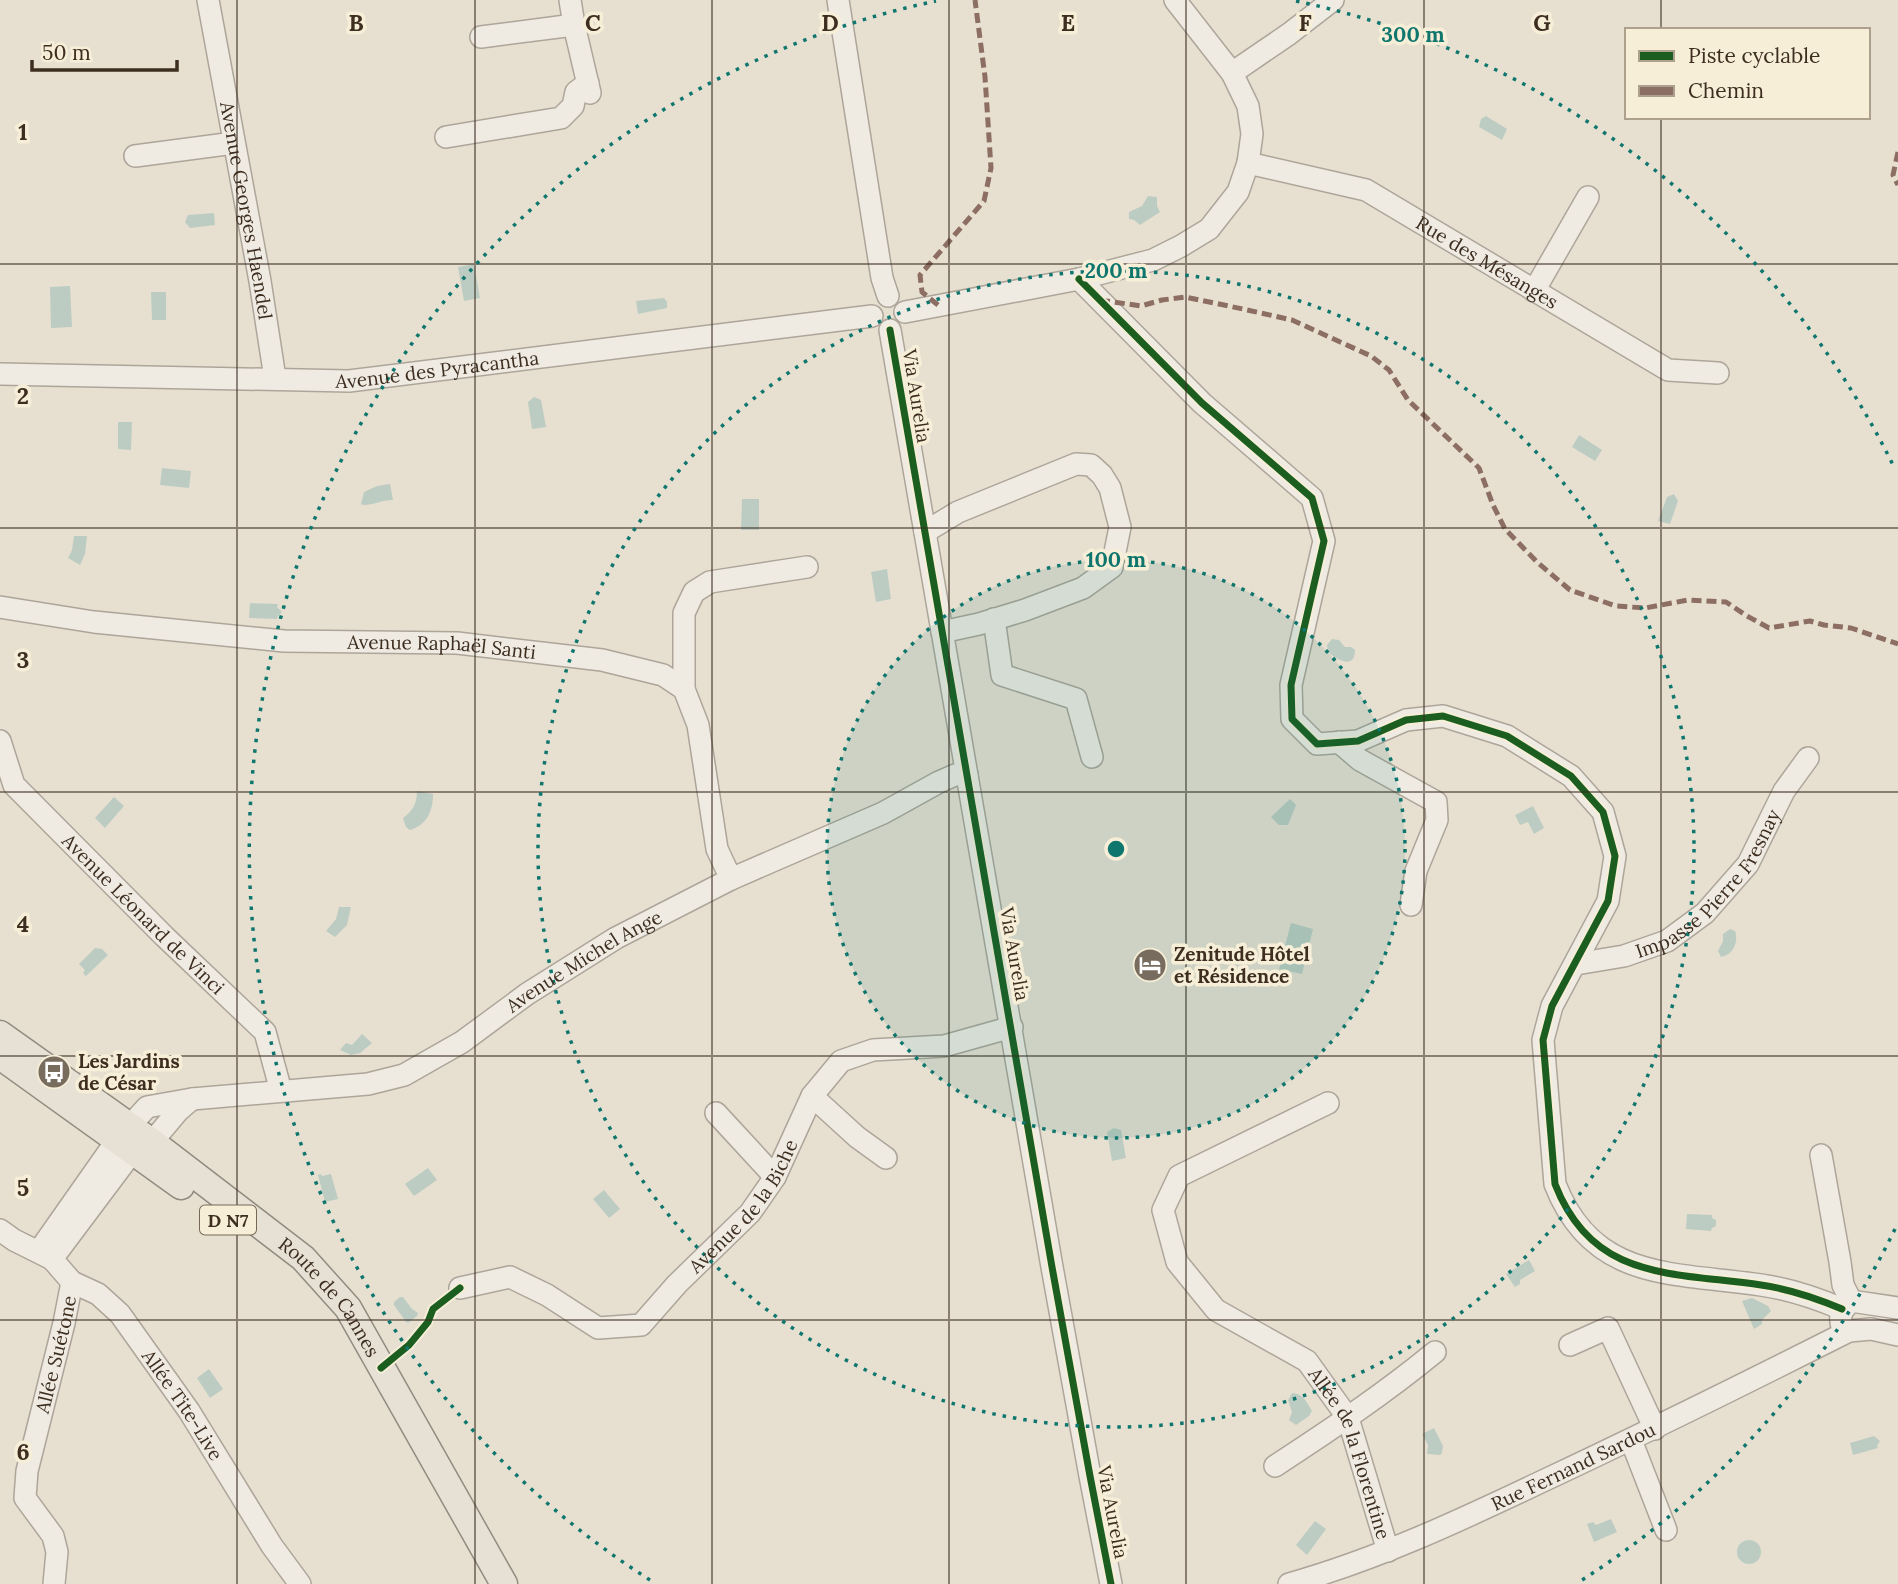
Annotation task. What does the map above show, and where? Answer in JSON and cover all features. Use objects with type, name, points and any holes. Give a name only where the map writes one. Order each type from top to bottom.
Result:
[{"type":"main road","name":"Route de Cannes","points":[[0,1034],[133,1139],[214,1210],[291,1270],[381,1368]]},
{"type":"main road","name":"Route de Cannes","points":[[0,1056],[55,1096],[133,1139],[223,1196],[303,1258],[323,1278],[348,1308],[504,1584]]},
{"type":"street","name":"Avenue Georges Haendel","points":[[208,0],[275,379]]},
{"type":"street","points":[[446,137],[561,118],[573,106],[576,92],[589,88],[570,0]]},
{"type":"street","points":[[838,0],[882,278],[888,296]]},
{"type":"street","points":[[905,312],[1079,279],[1153,260],[1209,229],[1238,192],[1248,163],[1252,134],[1248,106],[1232,73],[1175,0]]},
{"type":"street","points":[[1232,73],[1333,0]]},
{"type":"street","points":[[481,37],[574,25]]},
{"type":"street","points":[[135,156],[234,143]]},
{"type":"street","name":"Rue des Mésanges","points":[[1248,163],[1366,190],[1668,370],[1718,373]]},
{"type":"street","points":[[1534,291],[1588,197]]},
{"type":"street","points":[[1079,279],[1202,402],[1312,498],[1324,541],[1291,685],[1292,719],[1317,744],[1358,741],[1406,720],[1443,716],[1507,736],[1571,776],[1603,813],[1615,856],[1608,901],[1552,1006],[1543,1041],[1555,1184],[1563,1205],[1576,1225],[1608,1254],[1649,1270],[1763,1285],[1847,1305],[1898,1308]]},
{"type":"street","points":[[888,296],[900,300],[905,312],[901,324],[890,330],[878,326],[872,316],[873,307],[879,299],[888,296]]},
{"type":"street","name":"Avenue des Pyracantha","points":[[0,374],[349,381],[872,316]]},
{"type":"street","name":"Via Aurelia","points":[[890,330],[1087,1463],[1111,1584]]},
{"type":"street","points":[[925,532],[958,512],[1076,464],[1091,465],[1102,475],[1110,488],[1120,527],[1112,567],[1083,588],[994,619],[942,632]]},
{"type":"street","points":[[731,879],[717,849],[698,724],[684,688],[684,613],[694,592],[710,582],[807,567]]},
{"type":"street","name":"Avenue Raphaël Santi","points":[[0,607],[94,622],[284,641],[457,643],[589,659],[663,675],[684,688]]},
{"type":"street","points":[[994,619],[1002,675],[1076,699],[1092,757]]},
{"type":"street","name":"Avenue Léonard de Vinci","points":[[0,741],[14,785],[164,936],[265,1032],[281,1091]]},
{"type":"street","points":[[1339,742],[1360,760],[1436,802],[1437,820],[1416,871],[1411,905]]},
{"type":"street","name":"Impasse Pierre Fresnay","points":[[1576,964],[1624,956],[1667,941],[1705,913],[1748,863],[1784,791],[1808,758]]},
{"type":"street","name":"Avenue Michel Ange","points":[[46,1255],[133,1139],[192,1099],[368,1084],[404,1075],[462,1042],[527,994],[616,938],[731,879],[883,813],[939,782],[955,775],[967,775]]},
{"type":"street","name":"Avenue de la Biche","points":[[460,1288],[510,1277],[547,1295],[598,1328],[641,1325],[677,1284],[750,1213],[775,1177],[812,1096],[841,1061],[873,1051],[944,1046],[1012,1027]]},
{"type":"street","points":[[812,1096],[886,1158]]},
{"type":"street","name":"Allée de la Florentine","points":[[1328,1103],[1179,1176],[1163,1210],[1177,1262],[1216,1310],[1307,1361],[1349,1418],[1388,1551]]},
{"type":"street","points":[[716,1113],[775,1177]]},
{"type":"street","points":[[1821,1156],[1847,1305],[1839,1319],[1843,1330],[1871,1329],[1898,1335]]},
{"type":"street","points":[[0,1230],[15,1241],[46,1255]]},
{"type":"street","name":"Allée Tite-Live","points":[[46,1255],[72,1282],[99,1294],[120,1314],[189,1411],[272,1546],[300,1584]]},
{"type":"street","name":"Allée Suétone","points":[[54,1584],[57,1552],[53,1536],[25,1498],[27,1471],[72,1282]]},
{"type":"street","points":[[1570,1345],[1608,1328],[1655,1429]]},
{"type":"street","name":"Rue Fernand Sardou","points":[[1289,1584],[1388,1551],[1476,1513],[1655,1429],[1849,1331]]},
{"type":"street","points":[[1275,1466],[1396,1385],[1435,1352]]},
{"type":"street","points":[[1631,1440],[1666,1530]]},
{"type":"shaded area","points":[[1486,116],[1507,129],[1502,140],[1479,127],[1481,119]]},
{"type":"shaded area","points":[[1148,196],[1157,197],[1160,212],[1140,225],[1129,219],[1129,212],[1142,206]]},
{"type":"shaded area","points":[[214,213],[215,225],[190,228],[185,222],[188,215]]},
{"type":"shaded area","points":[[474,264],[480,298],[464,301],[458,267]]},
{"type":"shaded area","points":[[70,286],[72,327],[51,328],[50,287]]},
{"type":"shaded area","points":[[151,292],[166,292],[166,320],[152,320]]},
{"type":"shaded area","points":[[664,298],[667,308],[638,314],[636,301]]},
{"type":"shaded area","points":[[534,397],[541,400],[546,427],[532,429],[528,402]]},
{"type":"shaded area","points":[[118,422],[132,422],[131,450],[118,449]]},
{"type":"shaded area","points":[[1579,435],[1602,450],[1595,461],[1572,447]]},
{"type":"shaded area","points":[[162,468],[191,471],[189,488],[160,485]]},
{"type":"shaded area","points":[[390,484],[393,500],[361,504],[364,492]]},
{"type":"shaded area","points":[[1674,494],[1678,501],[1670,524],[1658,521],[1667,497]]},
{"type":"shaded area","points":[[742,499],[759,499],[759,530],[741,530]]},
{"type":"shaded area","points":[[74,536],[87,536],[85,554],[80,565],[68,558]]},
{"type":"shaded area","points":[[887,569],[891,599],[876,602],[871,572]]},
{"type":"shaded area","points":[[250,603],[278,604],[277,607],[282,612],[277,619],[249,618]]},
{"type":"shaded area","points":[[1332,639],[1339,640],[1345,647],[1355,650],[1352,660],[1345,662],[1328,652],[1327,645]]},
{"type":"shaded area","points":[[417,791],[433,794],[432,806],[425,821],[410,830],[403,818],[414,806]]},
{"type":"shaded area","points":[[114,797],[124,806],[105,828],[95,818]]},
{"type":"shaded area","points":[[1290,799],[1296,805],[1288,825],[1279,825],[1271,817]]},
{"type":"shaded area","points":[[1533,806],[1544,828],[1534,834],[1528,822],[1520,825],[1515,815]]},
{"type":"shaded area","points":[[339,907],[351,907],[347,925],[335,937],[326,931],[336,919]]},
{"type":"shaded area","points":[[1291,923],[1313,929],[1302,974],[1279,969]]},
{"type":"shaded area","points":[[1730,929],[1735,931],[1735,944],[1729,954],[1721,957],[1718,951],[1723,934]]},
{"type":"shaded area","points":[[95,948],[102,949],[108,955],[86,976],[83,973],[85,970],[79,964]]},
{"type":"shaded area","points":[[362,1034],[372,1043],[360,1053],[351,1055],[340,1050],[346,1043],[352,1045]]},
{"type":"shaded area","points":[[1114,1128],[1121,1130],[1126,1158],[1112,1161],[1107,1132]]},
{"type":"shaded area","points":[[428,1168],[437,1180],[414,1196],[405,1184]]},
{"type":"shaded area","points":[[331,1174],[338,1199],[325,1202],[318,1175]]},
{"type":"shaded area","points":[[604,1190],[620,1209],[609,1218],[593,1199]]},
{"type":"shaded area","points":[[1687,1214],[1712,1215],[1716,1226],[1711,1231],[1686,1229]]},
{"type":"shaded area","points":[[1529,1260],[1535,1271],[1520,1280],[1520,1284],[1515,1287],[1506,1274]]},
{"type":"shaded area","points":[[400,1297],[418,1313],[408,1323],[394,1305]]},
{"type":"shaded area","points":[[1752,1298],[1768,1306],[1771,1311],[1762,1320],[1762,1324],[1754,1329],[1742,1301]]},
{"type":"shaded area","points":[[209,1369],[223,1389],[210,1398],[197,1378]]},
{"type":"shaded area","points":[[1292,1393],[1302,1397],[1312,1411],[1296,1425],[1289,1420],[1292,1412],[1288,1400]]},
{"type":"shaded area","points":[[1434,1428],[1443,1446],[1440,1455],[1427,1454],[1428,1445],[1422,1434]]},
{"type":"shaded area","points":[[1874,1436],[1880,1441],[1878,1448],[1853,1455],[1850,1443]]},
{"type":"shaded area","points":[[1611,1519],[1617,1532],[1594,1542],[1587,1524],[1593,1522],[1596,1525]]},
{"type":"shaded area","points":[[1315,1521],[1326,1529],[1307,1555],[1296,1545]]},
{"type":"shaded area","points":[[1749,1540],[1760,1547],[1761,1552],[1754,1563],[1749,1564],[1738,1557],[1737,1552],[1744,1541]]},
{"type":"marked path","points":[[938,305],[922,292],[920,275],[984,201],[991,168],[985,77],[975,0]]},
{"type":"marked path","points":[[1898,152],[1893,175],[1898,185]]},
{"type":"marked path","points":[[1100,300],[1141,306],[1185,297],[1292,320],[1371,356],[1389,370],[1408,400],[1479,468],[1505,529],[1537,562],[1570,590],[1616,606],[1645,608],[1688,600],[1726,602],[1769,628],[1810,621],[1851,628],[1898,644]]},
{"type":"cycle path","points":[[1079,279],[1202,403],[1312,498],[1324,541],[1291,685],[1292,719],[1317,744],[1358,741],[1406,720],[1443,716],[1507,736],[1571,776],[1603,812],[1615,856],[1608,901],[1552,1006],[1543,1040],[1555,1184],[1571,1216],[1591,1239],[1614,1256],[1640,1266],[1697,1278],[1782,1289],[1842,1309]]},
{"type":"cycle path","points":[[890,330],[1052,1267],[1111,1584]]},
{"type":"cycle path","points":[[381,1368],[409,1345],[428,1322],[433,1309],[460,1288]]},
{"type":"place","name":"Zenitude Hôtel et Résidence","points":[[1150,965]]},
{"type":"place","name":"Les Jardins de César","points":[[54,1072]]}]
